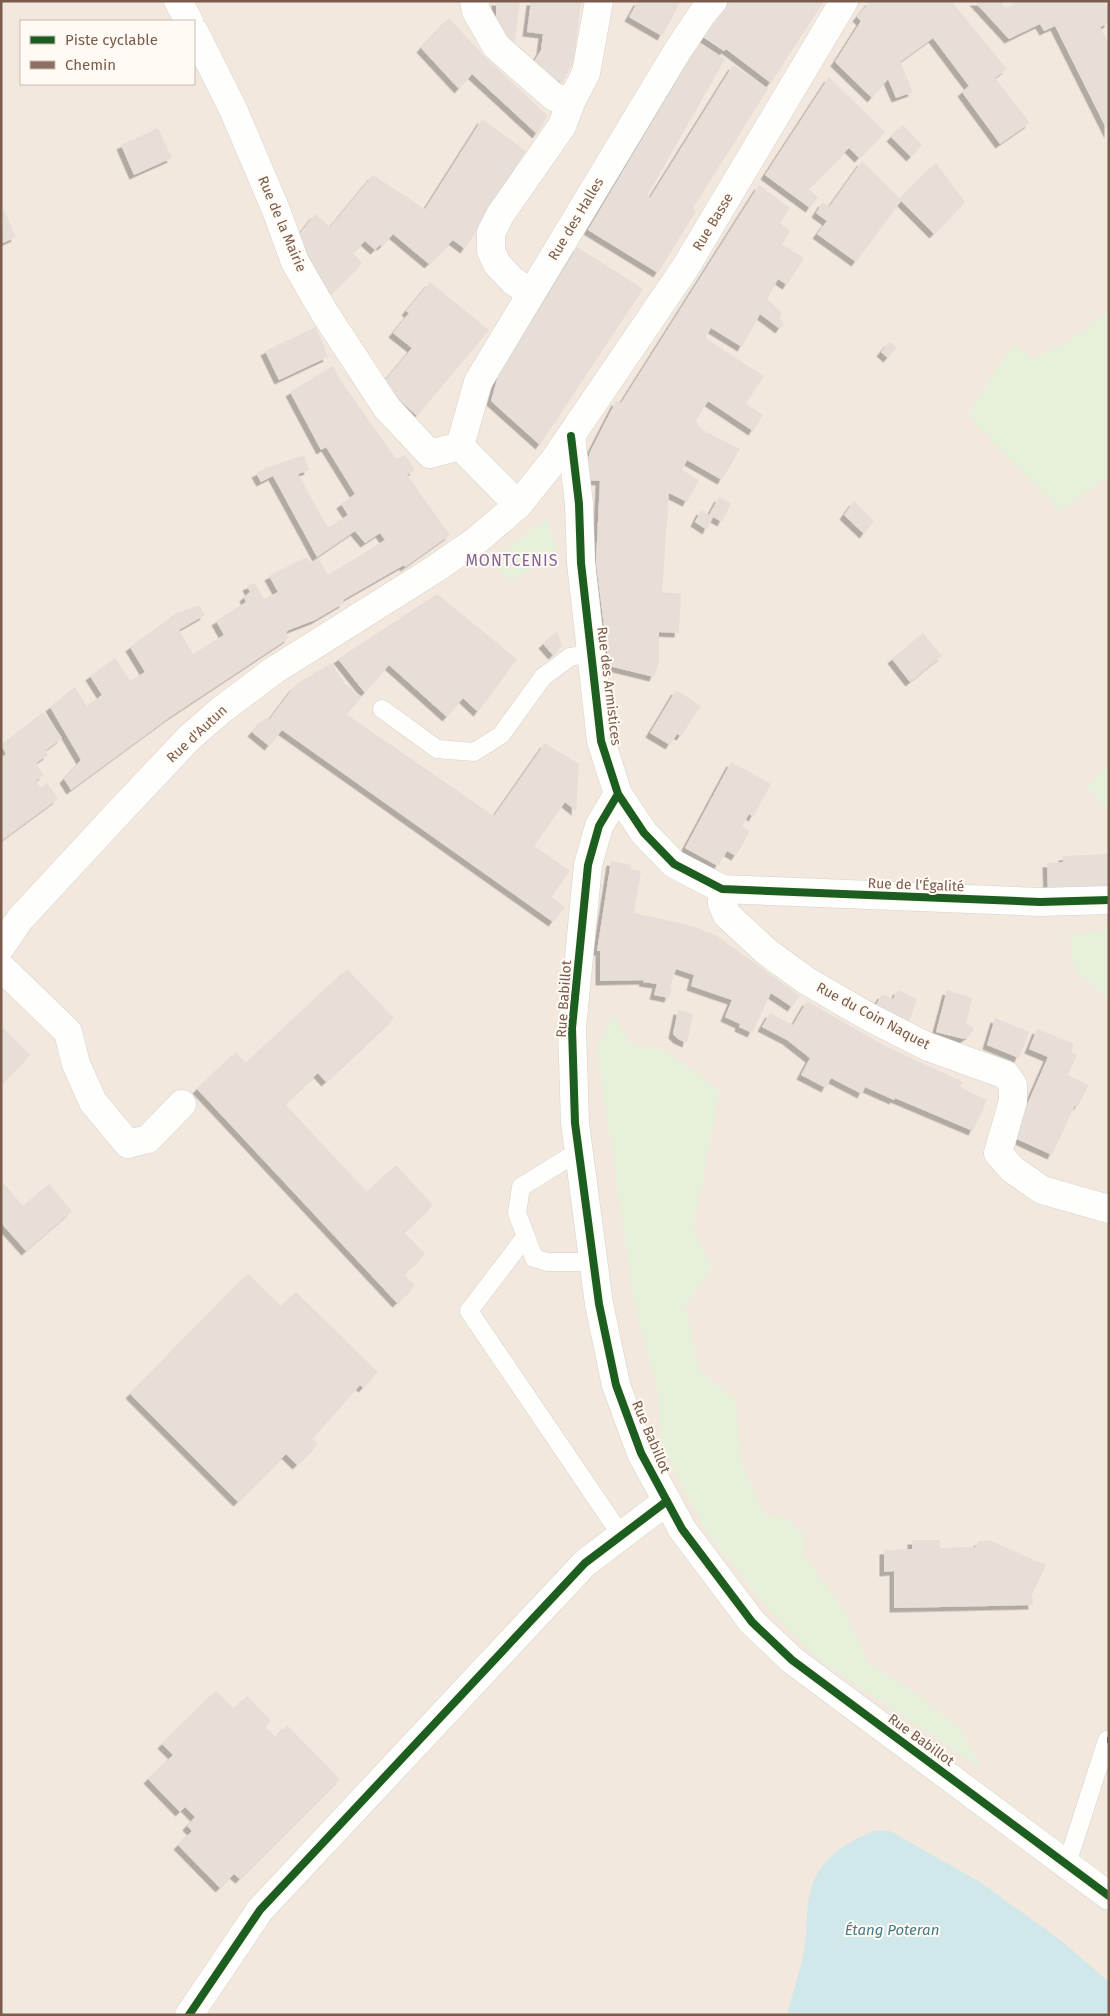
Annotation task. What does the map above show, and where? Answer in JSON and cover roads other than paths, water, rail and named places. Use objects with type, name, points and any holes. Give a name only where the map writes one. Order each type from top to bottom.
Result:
[{"type":"street","points":[[178,1],[188,20]]},
{"type":"street","points":[[474,1],[476,11],[496,46],[554,97],[571,102]]},
{"type":"street","points":[[531,293],[513,281],[497,264],[490,251],[491,232],[500,215],[562,126],[571,102],[586,73],[599,1]]},
{"type":"street","name":"Rue des Halles","points":[[460,446],[478,382],[678,50],[702,14],[714,1]]},
{"type":"street","name":"Rue Basse","points":[[518,505],[555,459],[685,268],[844,1]]},
{"type":"street","name":"Rue de la Mairie","points":[[195,33],[233,109],[276,210],[295,262],[324,312],[387,408],[430,454],[460,446]]},
{"type":"street","name":"Rue des Armistices","points":[[571,436],[578,496],[581,563],[601,741],[618,794],[644,833],[674,864],[722,889]]},
{"type":"street","points":[[460,446],[518,505]]},
{"type":"street","name":"Rue d'Autun","points":[[1,946],[20,919],[120,810],[189,738],[220,711],[273,671],[435,569],[477,540],[518,505]]},
{"type":"street","name":"Rue Babillot","points":[[618,794],[599,826],[588,865],[572,1028],[575,1123],[599,1304],[616,1385],[641,1453],[682,1529],[752,1622],[792,1660],[1109,1896]]},
{"type":"street","name":"Rue de l'Égalité","points":[[722,889],[1040,902],[1109,900]]},
{"type":"street","name":"Rue du Coin Naquet","points":[[722,889],[722,903],[727,915],[767,952],[807,981],[926,1046],[1006,1074],[1013,1086],[1013,1101],[998,1153],[1012,1169],[1042,1190],[1109,1209]]},
{"type":"street","points":[[1,967],[68,1032],[76,1064],[93,1102],[128,1144],[148,1139],[182,1104]]},
{"type":"street","points":[[189,2015],[260,1910],[585,1563],[667,1501]]},
{"type":"lane","points":[[382,709],[437,749],[474,752],[501,735],[543,677],[570,657],[591,653]]},
{"type":"lane","points":[[579,1151],[520,1187],[517,1213],[534,1258],[547,1262],[593,1262]]},
{"type":"lane","points":[[526,1236],[469,1311],[621,1535]]},
{"type":"lane","points":[[1067,1864],[1107,1740]]},
{"type":"water","name":"Étang Poteran","points":[[874,1831],[890,1831],[980,1882],[1063,1942],[1109,1982],[1109,2015],[787,2015],[804,1951],[810,1893],[814,1881],[819,1871],[834,1854],[853,1841]]},
{"type":"district","name":"MONTCENIS","points":[[512,560]]}]
